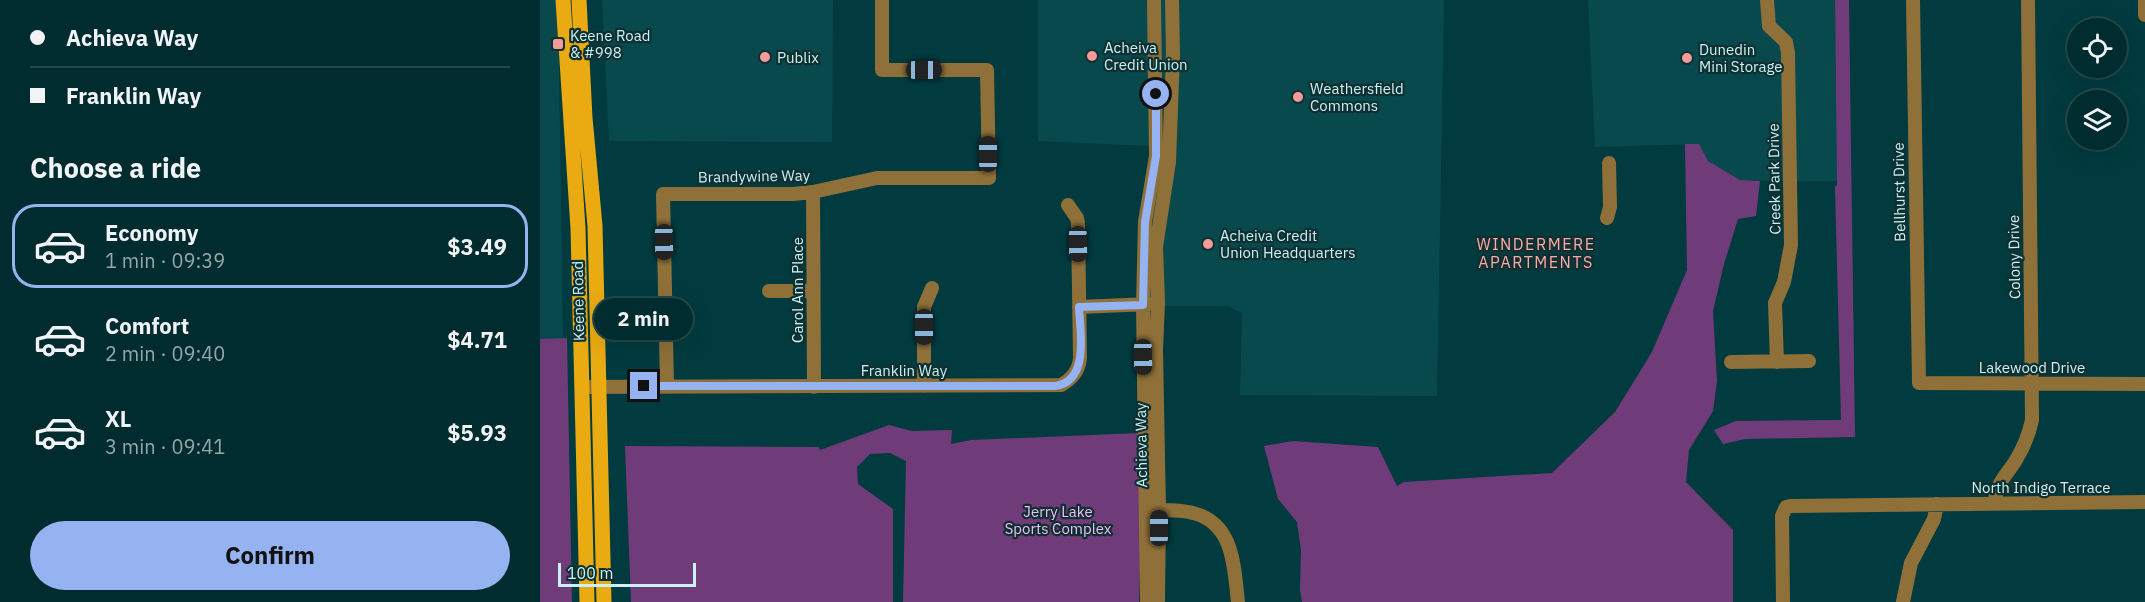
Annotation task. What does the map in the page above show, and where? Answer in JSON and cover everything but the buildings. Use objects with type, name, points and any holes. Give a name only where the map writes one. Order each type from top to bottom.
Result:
[{"type":"main road","name":"Keene Road","points":[[562,0],[578,228],[587,602]]},
{"type":"main road","name":"Keene Road","points":[[579,0],[585,118],[594,226],[604,602]]},
{"type":"street","name":"Brandywine Way","points":[[667,386],[663,194],[793,194],[877,178],[988,178],[987,70],[882,70],[882,0]]},
{"type":"street","name":"Achieva Way","points":[[1154,0],[1156,156],[1145,222],[1143,305],[1158,602]]},
{"type":"street","name":"Achieva Way","points":[[1147,602],[1153,510],[1155,350],[1158,302],[1156,247],[1169,162],[1173,54],[1172,0]]},
{"type":"street","name":"Creek Park Drive","points":[[1767,0],[1769,26],[1786,42],[1788,53],[1791,254],[1784,282],[1775,303],[1777,362]]},
{"type":"street","name":"Bellhurst Drive","points":[[1913,0],[1919,383]]},
{"type":"street","name":"Colony Drive","points":[[1995,503],[1996,489],[2016,461],[2028,438],[2032,420],[2028,0]]},
{"type":"street","points":[[2145,0],[2145,15]]},
{"type":"street","points":[[1607,218],[1610,207],[1609,163]]},
{"type":"street","name":"Carol Ann Place","points":[[813,192],[814,387]]},
{"type":"street","name":"Franklin Way","points":[[582,387],[1061,386],[1073,377],[1079,366],[1078,223],[1068,205]]},
{"type":"street","points":[[924,386],[924,307],[932,288]]},
{"type":"street","points":[[770,291],[813,291]]},
{"type":"street","points":[[1079,307],[1143,305],[1158,302]]},
{"type":"street","points":[[1731,362],[1809,361]]},
{"type":"street","name":"Lakewood Drive","points":[[1919,383],[2145,384]]},
{"type":"street","name":"North Indigo Terrace","points":[[1783,602],[1782,521],[1786,507],[2145,502]]},
{"type":"street","points":[[1903,602],[1911,563],[1934,519],[1936,504]]},
{"type":"street","points":[[1153,510],[1193,513],[1208,518],[1219,528],[1230,545],[1238,602]]},
{"type":"shaded area","points":[[540,0],[558,0],[563,338],[540,339]]},
{"type":"shaded area","points":[[602,0],[833,0],[832,142],[609,141]]},
{"type":"shaded area","points":[[1038,0],[1149,0],[1151,146],[1038,141]]},
{"type":"shaded area","points":[[1159,0],[1167,0],[1168,53],[1164,162],[1153,298],[1148,299]]},
{"type":"shaded area","points":[[1176,0],[1444,0],[1437,396],[1240,395],[1242,313],[1227,306],[1163,306],[1161,247]]},
{"type":"shaded area","points":[[1588,0],[1762,0],[1782,46],[1785,181],[1740,180],[1708,161],[1699,144],[1595,147]]},
{"type":"shaded area","points":[[1772,0],[1835,0],[1837,181],[1795,181],[1793,52],[1775,26]]},
{"type":"green space","points":[[1835,0],[1849,0],[1855,437],[1745,439],[1723,444],[1714,430],[1736,421],[1841,420],[1835,187],[1837,185]]},
{"type":"green space","points":[[1685,144],[1699,144],[1708,161],[1740,180],[1760,181],[1756,216],[1738,219],[1724,264],[1713,311],[1717,381],[1713,411],[1689,450],[1686,482],[1733,530],[1733,602],[1302,602],[1301,550],[1297,522],[1278,499],[1264,446],[1293,441],[1378,447],[1397,486],[1404,482],[1552,473],[1615,412],[1652,352],[1687,270]]},
{"type":"green space","points":[[567,338],[572,602],[540,602],[540,339]]},
{"type":"green space","name":"Jerry Lake Sports Complex","points":[[889,425],[912,431],[952,430],[951,444],[971,440],[1139,433],[1141,528],[1139,602],[903,602],[906,461],[890,453],[870,454],[857,467],[858,484],[893,509],[893,602],[631,602],[625,446],[819,447],[820,450]]},
{"type":"place","name":"Keene Road & #998","points":[[558,44]]},
{"type":"place","name":"Acheiva Credit Union","points":[[1092,56]]},
{"type":"place","name":"Publix","points":[[765,57]]},
{"type":"place","name":"Dunedin Mini Storage","points":[[1687,58]]},
{"type":"place","name":"Weathersfield Commons","points":[[1298,97]]},
{"type":"place","name":"Acheiva Credit Union Headquarters","points":[[1208,244]]},
{"type":"district","name":"WINDERMERE APARTMENTS","points":[[1536,253]]},
{"type":"route","points":[[644,386],[1061,386],[1073,377],[1079,366],[1079,307],[1143,305],[1145,222],[1156,156],[1156,94]]}]
